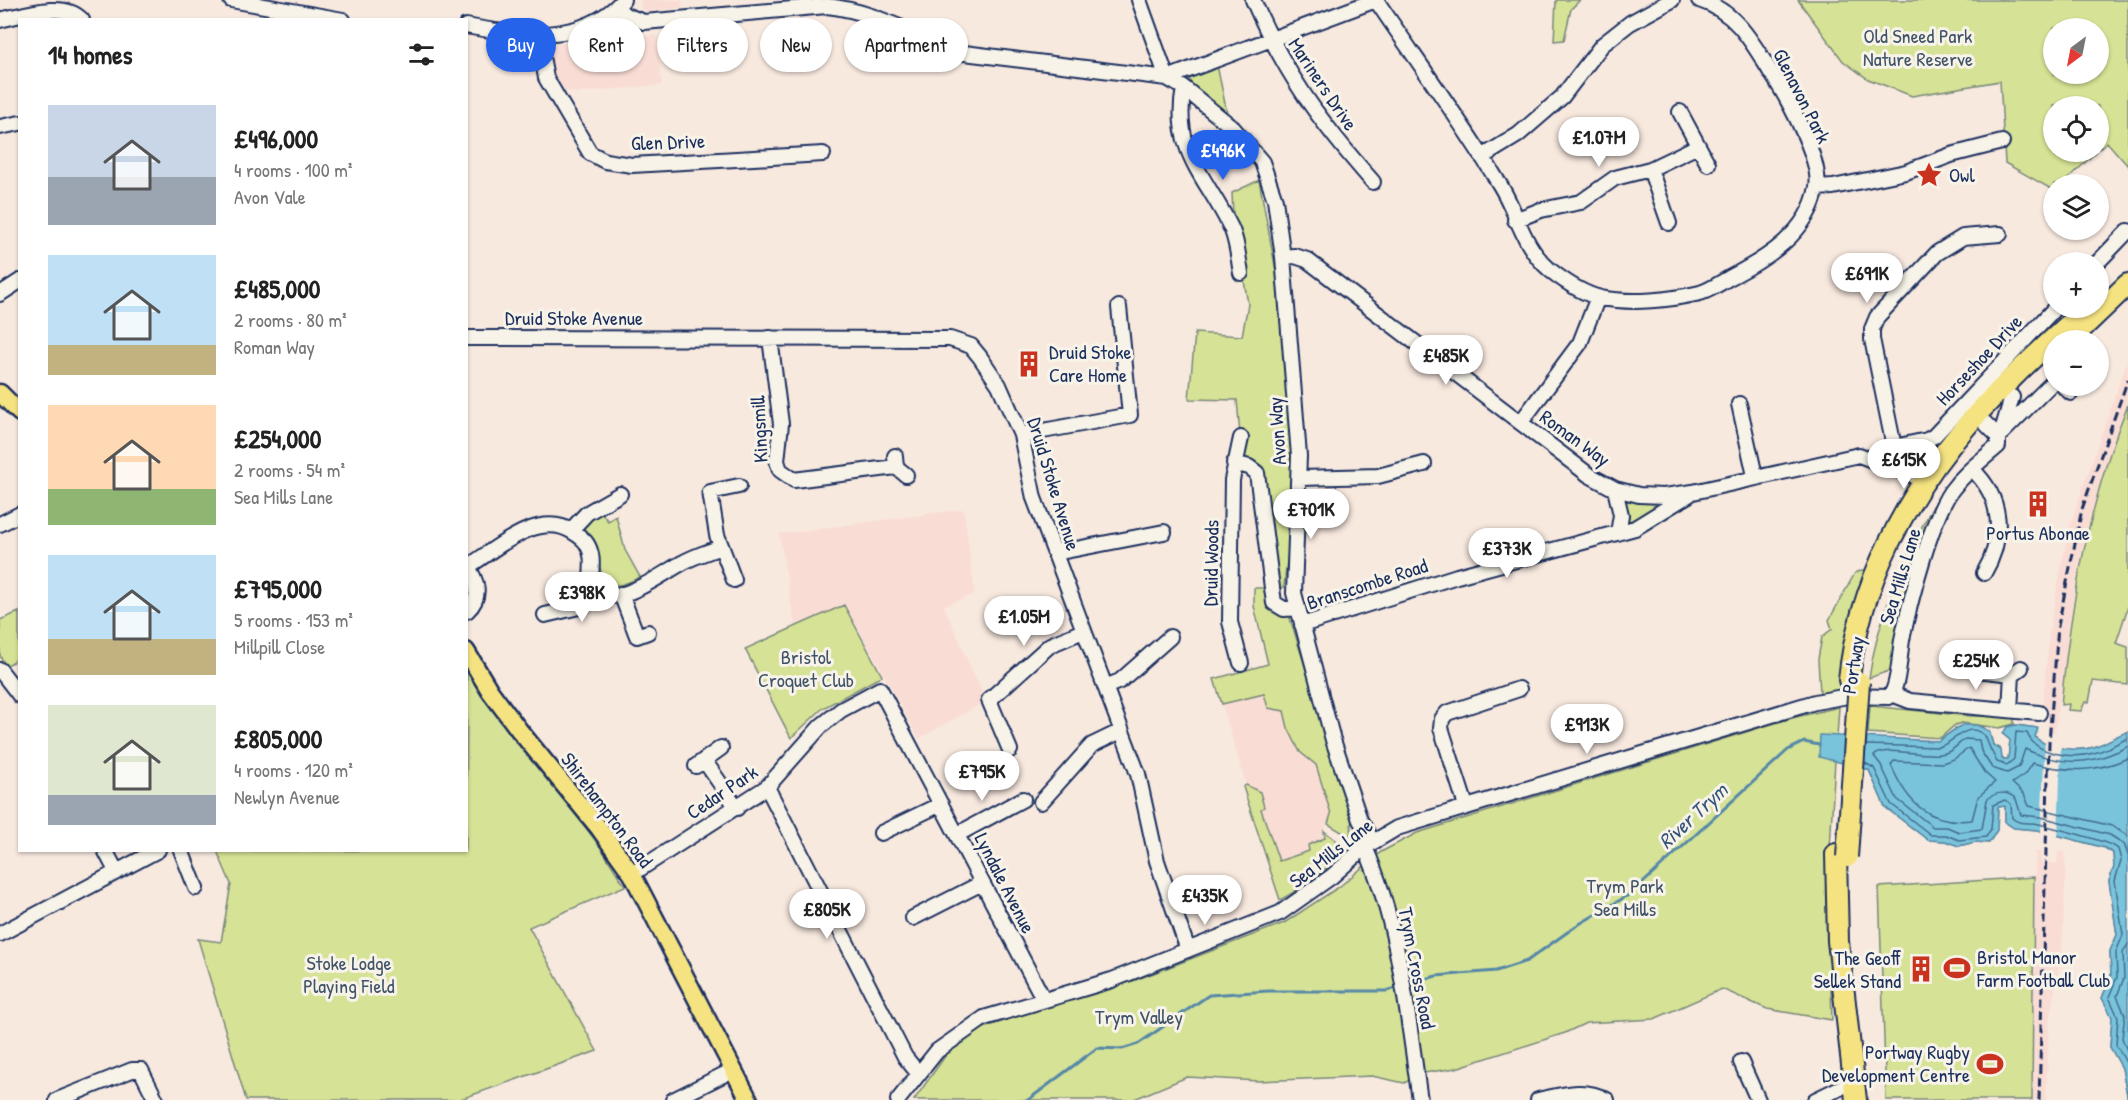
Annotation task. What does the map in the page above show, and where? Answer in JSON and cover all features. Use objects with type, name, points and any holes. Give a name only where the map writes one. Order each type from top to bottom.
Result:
[{"type":"highway","points":[[2109,285],[2128,267]]},
{"type":"highway","points":[[2080,330],[2128,284]]},
{"type":"highway","name":"Portway","points":[[1855,1091],[1838,941],[1855,638],[1888,545],[1920,489],[1970,421],[2076,318]]},
{"type":"highway","name":"Portway","points":[[1854,681],[1878,601],[1898,552],[1929,494],[1950,463],[1996,433],[2012,397],[2043,367]]},
{"type":"highway","name":"Portway","points":[[1842,855],[1868,1100]]},
{"type":"main road","points":[[0,393],[18,411]]},
{"type":"main road","name":"Shirehampton Road","points":[[468,654],[513,722],[599,828],[632,874],[748,1100]]},
{"type":"street","points":[[231,0],[331,18]]},
{"type":"street","points":[[1138,0],[1167,78]]},
{"type":"street","name":"Mariners Drive","points":[[1253,0],[1271,41],[1324,127],[1373,182]]},
{"type":"street","points":[[556,32],[581,27],[619,4],[625,15],[644,22],[827,6],[855,9],[879,17],[932,43],[964,53],[1167,78],[1376,0],[1482,157],[1507,198],[1530,249],[1549,269],[1581,290],[1598,297],[1647,300],[1702,292],[1745,270],[1794,234],[1808,212],[1817,188],[1833,188],[1906,172],[1951,155],[1996,148]]},
{"type":"street","points":[[1482,157],[1518,135],[1562,97],[1602,45],[1630,23],[1672,0]]},
{"type":"street","name":"Glenavon Park","points":[[1699,0],[1716,5],[1730,15],[1748,36],[1780,87],[1807,143],[1818,174],[1817,188]]},
{"type":"street","points":[[0,20],[51,10],[74,12],[80,18]]},
{"type":"street","points":[[468,26],[486,28]]},
{"type":"street","name":"Glen Drive","points":[[545,72],[546,78],[590,153],[605,161],[632,165],[823,154]]},
{"type":"street","name":"Avon Way","points":[[1167,78],[1184,88],[1233,128],[1262,162],[1275,200],[1283,257],[1300,478],[1293,566],[1297,608],[1333,741],[1360,820],[1366,846]]},
{"type":"street","points":[[1184,88],[1181,115],[1186,149],[1231,226],[1241,273]]},
{"type":"street","points":[[1680,112],[1708,164]]},
{"type":"street","points":[[0,127],[18,123]]},
{"type":"street","points":[[1515,220],[1541,210],[1581,202],[1615,178],[1650,169],[1698,146]]},
{"type":"street","points":[[808,154],[809,168]]},
{"type":"street","points":[[1650,169],[1669,223]]},
{"type":"street","points":[[2108,252],[2128,231]]},
{"type":"street","points":[[1920,489],[1892,467],[1894,447],[1872,339],[1873,323],[1937,253],[1964,237],[2000,234]]},
{"type":"street","name":"Roman Way","points":[[1283,257],[1295,256],[1307,260],[1589,475],[1615,489],[1647,495],[1693,492],[1755,476],[1859,455],[1892,467]]},
{"type":"street","points":[[0,294],[17,287]]},
{"type":"street","points":[[1521,422],[1580,343],[1598,297]]},
{"type":"street","points":[[1021,435],[1130,415],[1119,307]]},
{"type":"street","name":"Horseshoe Drive","points":[[1894,447],[1927,440],[1934,436],[2046,318]]},
{"type":"street","name":"Druid Stoke Avenue","points":[[468,338],[950,339],[962,341],[971,346],[999,385],[1021,435],[1034,498],[1138,774],[1157,861],[1188,950]]},
{"type":"street","name":"Kingsmill","points":[[770,338],[781,424],[777,461],[786,476],[794,480],[899,466]]},
{"type":"street","name":"Sea Mills Lane","points":[[1892,694],[1902,637],[1944,503],[1996,433],[2043,391]]},
{"type":"street","points":[[1739,404],[1755,476]]},
{"type":"street","name":"Druid Woods","points":[[1241,438],[1234,463],[1230,622],[1241,663]]},
{"type":"street","points":[[1234,463],[1249,466],[1257,473],[1274,603],[1284,609],[1297,608]]},
{"type":"street","points":[[1300,478],[1378,476],[1424,464]]},
{"type":"street","points":[[1968,473],[1991,490],[1997,507],[1997,533],[1992,569]]},
{"type":"street","points":[[734,580],[721,547],[710,492],[739,486]]},
{"type":"street","points":[[1615,489],[1621,515],[1618,533]]},
{"type":"street","name":"Branscombe Road","points":[[1302,625],[1457,576],[1618,533],[1649,521],[1693,492]]},
{"type":"street","points":[[571,530],[586,513],[607,509],[620,494]]},
{"type":"street","points":[[0,524],[18,515]]},
{"type":"street","points":[[468,566],[528,529],[544,525],[571,530],[587,543],[593,563],[591,586],[597,593]]},
{"type":"street","points":[[1055,553],[1163,531]]},
{"type":"street","points":[[545,615],[583,606],[597,593],[621,594],[640,587],[684,561],[721,547]]},
{"type":"street","points":[[468,569],[477,587],[476,598],[468,610]]},
{"type":"street","points":[[621,594],[637,636],[648,632]]},
{"type":"street","points":[[1010,750],[989,700],[997,685],[1050,645],[1083,631]]},
{"type":"street","points":[[1105,687],[1120,681],[1166,646]]},
{"type":"street","points":[[0,670],[18,693]]},
{"type":"street","points":[[1977,670],[2017,671],[2010,710]]},
{"type":"street","points":[[1466,806],[1442,728],[1442,719],[1448,713],[1511,688]]},
{"type":"street","name":"Cedar Park","points":[[632,874],[767,788],[821,726],[841,710],[880,689]]},
{"type":"street","name":"Lyndale Avenue","points":[[880,689],[1044,1000]]},
{"type":"street","name":"Sea Mills Lane","points":[[1892,694],[1910,701],[2039,713]]},
{"type":"street","name":"Sea Mills Lane","points":[[898,1100],[918,1073],[946,1042],[984,1018],[1112,980],[1263,920],[1297,903],[1366,846],[1397,828],[1815,702],[1848,696],[1883,699],[1892,694]]},
{"type":"street","points":[[1043,794],[1092,745],[1121,731]]},
{"type":"street","points":[[721,748],[700,763],[737,807]]},
{"type":"street","points":[[767,788],[905,1057],[918,1073]]},
{"type":"street","points":[[958,834],[1015,798]]},
{"type":"street","points":[[891,832],[941,804]]},
{"type":"street","name":"Trym Cross Road","points":[[1366,846],[1377,875],[1404,988],[1420,1100]]},
{"type":"street","points":[[106,852],[116,871]]},
{"type":"street","points":[[0,934],[154,852]]},
{"type":"street","points":[[182,852],[196,888]]},
{"type":"street","points":[[913,918],[928,916],[982,884]]},
{"type":"street","points":[[1741,1062],[1758,1100]]},
{"type":"street","points":[[57,1100],[132,1070],[141,1070],[156,1100]]},
{"type":"street","points":[[673,1100],[732,1070]]},
{"type":"street","points":[[1815,1100],[1855,1091]]},
{"type":"street","points":[[1538,1100],[1578,1092],[1589,1093],[1607,1100]]},
{"type":"shaded area","points":[[640,0],[682,0],[683,8],[646,12],[641,8]]},
{"type":"shaded area","points":[[657,35],[657,72],[661,72],[662,85],[574,93],[562,89],[555,80],[553,72],[556,72],[556,44],[568,43],[568,72],[645,72],[645,36]]},
{"type":"shaded area","points":[[2128,358],[2128,404],[2100,483],[2088,527],[2075,587],[2055,732],[2048,732],[2048,709],[2042,708],[2050,626],[2068,530]]},
{"type":"shaded area","points":[[964,509],[975,594],[944,606],[986,701],[919,739],[845,605],[795,626],[779,534]]},
{"type":"shaded area","points":[[1264,694],[1284,711],[1288,728],[1300,752],[1316,765],[1332,814],[1324,831],[1325,838],[1308,845],[1310,851],[1279,862],[1260,808],[1263,807],[1260,792],[1246,785],[1222,705]]},
{"type":"shaded area","points":[[2035,852],[2041,852],[2041,863],[2057,863],[2058,852],[2064,852],[2066,869],[2062,955],[2050,1015],[2046,1100],[2032,1100]]},
{"type":"green space","points":[[1556,0],[1580,0],[1571,9],[1564,40],[1554,41]]},
{"type":"green space","name":"Old Sneed Park Nature Reserve","points":[[1798,0],[2128,0],[2128,166],[2109,144],[2109,96],[2043,96],[2043,162],[2086,162],[2073,174],[2043,174],[2043,184],[2005,163],[2000,81],[1912,96],[1868,79],[1843,61]]},
{"type":"green space","points":[[1217,65],[1228,118],[1190,88],[1190,75]]},
{"type":"green space","points":[[1259,180],[1277,276],[1294,468],[1293,510],[1284,586],[1280,590],[1273,589],[1258,467],[1242,457],[1237,400],[1189,399],[1195,333],[1242,336],[1248,304],[1233,217],[1232,193]]},
{"type":"green space","points":[[2128,404],[2128,607],[2116,643],[2128,647],[2128,685],[2093,681],[2089,702],[2085,702],[2081,711],[2068,710],[2069,704],[2061,705],[2076,590],[2102,477]]},
{"type":"green space","points":[[1624,499],[1671,500],[1631,523],[1625,521]]},
{"type":"green space","points":[[1936,501],[1938,504],[1892,670],[1869,678],[1879,632],[1894,586]]},
{"type":"green space","points":[[600,511],[608,521],[616,516],[625,550],[640,577],[623,584],[612,585],[605,581],[595,549],[582,527]]},
{"type":"green space","points":[[1862,570],[1870,572],[1843,688],[1838,693],[1820,693],[1818,659],[1822,637],[1832,629],[1829,620],[1855,573]]},
{"type":"green space","points":[[1254,588],[1264,588],[1269,604],[1289,615],[1352,816],[1350,837],[1328,824],[1331,814],[1316,765],[1300,752],[1288,728],[1284,711],[1268,708],[1264,694],[1222,704],[1214,679],[1268,664],[1254,606]]},
{"type":"green space","name":"Bristol Croquet Club","points":[[844,605],[882,676],[823,708],[791,738],[745,649]]},
{"type":"green space","points":[[18,612],[18,659],[6,666],[0,656],[0,620]]},
{"type":"green space","name":"Stoke Lodge Playing Field","points":[[468,671],[601,848],[625,886],[529,927],[597,1051],[458,1100],[246,1100],[198,939],[221,942],[231,884],[217,852],[468,852]]},
{"type":"green space","points":[[1870,706],[1971,716],[2014,717],[2014,724],[1999,728],[1962,723],[1955,725],[1940,738],[1868,733]]},
{"type":"green space","name":"Trym Park Sea Mills","points":[[1839,707],[1837,737],[1938,741],[1958,727],[1970,725],[1983,727],[1990,733],[1993,745],[2000,748],[2002,759],[2008,759],[2010,740],[2003,734],[2007,727],[2016,725],[2038,728],[2035,737],[2040,741],[2055,747],[2072,749],[2094,747],[2128,732],[2111,757],[2128,1100],[2122,1068],[2110,1047],[2112,1017],[2102,998],[2111,976],[2110,951],[2117,935],[2109,881],[2114,867],[2113,853],[2105,848],[2038,830],[2014,828],[2005,822],[2005,806],[1998,807],[1997,830],[1989,843],[1975,842],[1959,846],[1945,841],[1928,840],[1885,807],[1869,770],[1835,760],[1828,883],[1832,1020],[1767,1009],[1722,989],[1654,1019],[1586,1023],[1565,1033],[1456,1068],[1424,1073],[1404,1083],[1372,1076],[1259,1081],[1187,1077],[1132,1100],[914,1100],[948,1052],[981,1029],[1044,1007],[1133,981],[1284,923],[1339,887],[1381,852],[1417,833],[1792,718]]},
{"type":"green space","points":[[1246,785],[1260,792],[1264,807],[1261,809],[1279,861],[1309,851],[1308,845],[1325,838],[1324,831],[1337,841],[1340,849],[1337,856],[1323,871],[1280,900],[1243,787]]},
{"type":"green space","name":"Bristol Manor Farm Football Club","points":[[2034,877],[2032,1100],[1886,1100],[1879,887]]},
{"type":"water","points":[[1962,725],[1977,725],[1989,731],[1993,745],[2001,750],[2002,759],[2008,759],[2010,740],[2003,734],[2007,727],[2016,725],[2038,728],[2035,737],[2040,741],[2055,747],[2072,749],[2094,747],[2128,732],[2128,1100],[2122,1068],[2110,1047],[2112,1017],[2102,998],[2111,976],[2110,951],[2117,935],[2109,881],[2114,867],[2113,853],[2105,848],[2038,830],[2014,828],[2005,822],[2005,806],[1998,807],[1997,830],[1989,843],[1975,842],[1959,846],[1945,841],[1928,840],[1885,807],[1869,770],[1819,757],[1820,735],[1938,741]]},
{"type":"pier","points":[[2045,740],[2061,744],[2058,840],[2041,834]]},
{"type":"waterway","name":"River Trym","points":[[1406,985],[1436,976],[1496,971],[1527,961],[1576,926],[1632,893],[1788,750],[1804,742],[1819,745]]},
{"type":"waterway","name":"River Trym","points":[[1028,1100],[1097,1048],[1122,1049],[1138,1044],[1209,995],[1268,991],[1386,991],[1400,987]]},
{"type":"railway","points":[[2039,1100],[2049,743],[2058,626],[2082,509],[2128,379]]},
{"type":"place","name":"Owl","points":[[1929,175]]},
{"type":"place","name":"Druid Stoke Care Home","points":[[1029,364]]},
{"type":"place","name":"Portus Abonae","points":[[2038,504]]},
{"type":"place","name":"Bristol Manor Farm Football Club","points":[[1957,968]]},
{"type":"place","name":"The Geoff Sellek Stand","points":[[1921,969]]},
{"type":"place","name":"Portway Rugby Development Centre","points":[[1990,1064]]},
{"type":"park label","name":"Trym Valley","points":[[1139,1017]]}]
